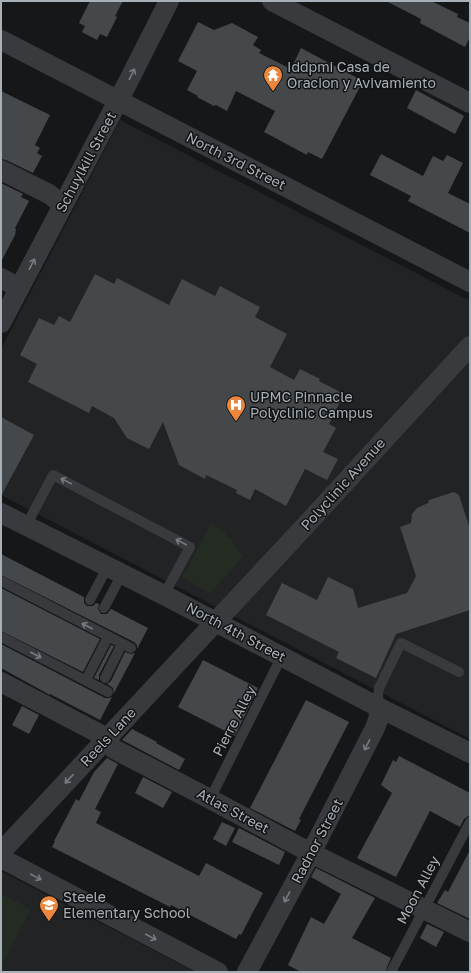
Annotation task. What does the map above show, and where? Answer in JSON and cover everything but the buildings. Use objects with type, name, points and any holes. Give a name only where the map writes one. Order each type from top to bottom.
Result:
[{"type":"street","name":"Schuylkill Street","points":[[1,323],[169,1]]},
{"type":"street","points":[[272,1],[470,104]]},
{"type":"street","name":"North 3rd Street","points":[[1,40],[470,282]]},
{"type":"street","points":[[1,170],[49,194],[63,205]]},
{"type":"street","points":[[1,278],[20,288]]},
{"type":"street","name":"Polyclinic Avenue","points":[[216,621],[470,346]]},
{"type":"street","name":"North 4th Street","points":[[1,513],[164,594],[380,708],[470,753]]},
{"type":"street","name":"Reels Lane","points":[[1,852],[216,621]]},
{"type":"street","name":"Atlas Street","points":[[1,682],[98,733],[114,749],[311,852],[470,932]]},
{"type":"street","name":"Radnor Street","points":[[247,972],[375,728],[380,708]]},
{"type":"street","points":[[1,858],[218,972]]},
{"type":"lane","points":[[26,526],[53,474],[190,547],[164,594]]},
{"type":"lane","points":[[90,600],[115,570]]},
{"type":"lane","points":[[104,608],[115,570]]},
{"type":"lane","points":[[1,582],[126,646],[105,678]]},
{"type":"lane","points":[[1,637],[108,692]]},
{"type":"lane","points":[[86,680],[108,637]]},
{"type":"lane","points":[[380,708],[378,696],[379,688],[401,643],[459,672]]},
{"type":"lane","name":"Pierre Alley","points":[[210,799],[282,656]]},
{"type":"lane","name":"Moon Alley","points":[[391,972],[470,822]]},
{"type":"shaded area","name":"UPMC Pinnacle Polyclinic Campus","points":[[120,120],[470,301],[470,739],[1,495],[1,349]]},
{"type":"shaded area","points":[[211,523],[227,532],[225,536],[231,539],[243,557],[210,593],[182,578]]},
{"type":"shaded area","name":"Steele Elementary School","points":[[1,871],[195,972],[1,972]]},
{"type":"shaded area","points":[[1,894],[31,909],[1,967]]},
{"type":"place","name":"Iddpmi Casa de Oracion y Avivamiento","points":[[273,92]]},
{"type":"place","name":"UPMC Pinnacle Polyclinic Campus","points":[[236,422]]},
{"type":"place","name":"Steele Elementary School","points":[[49,922]]}]
